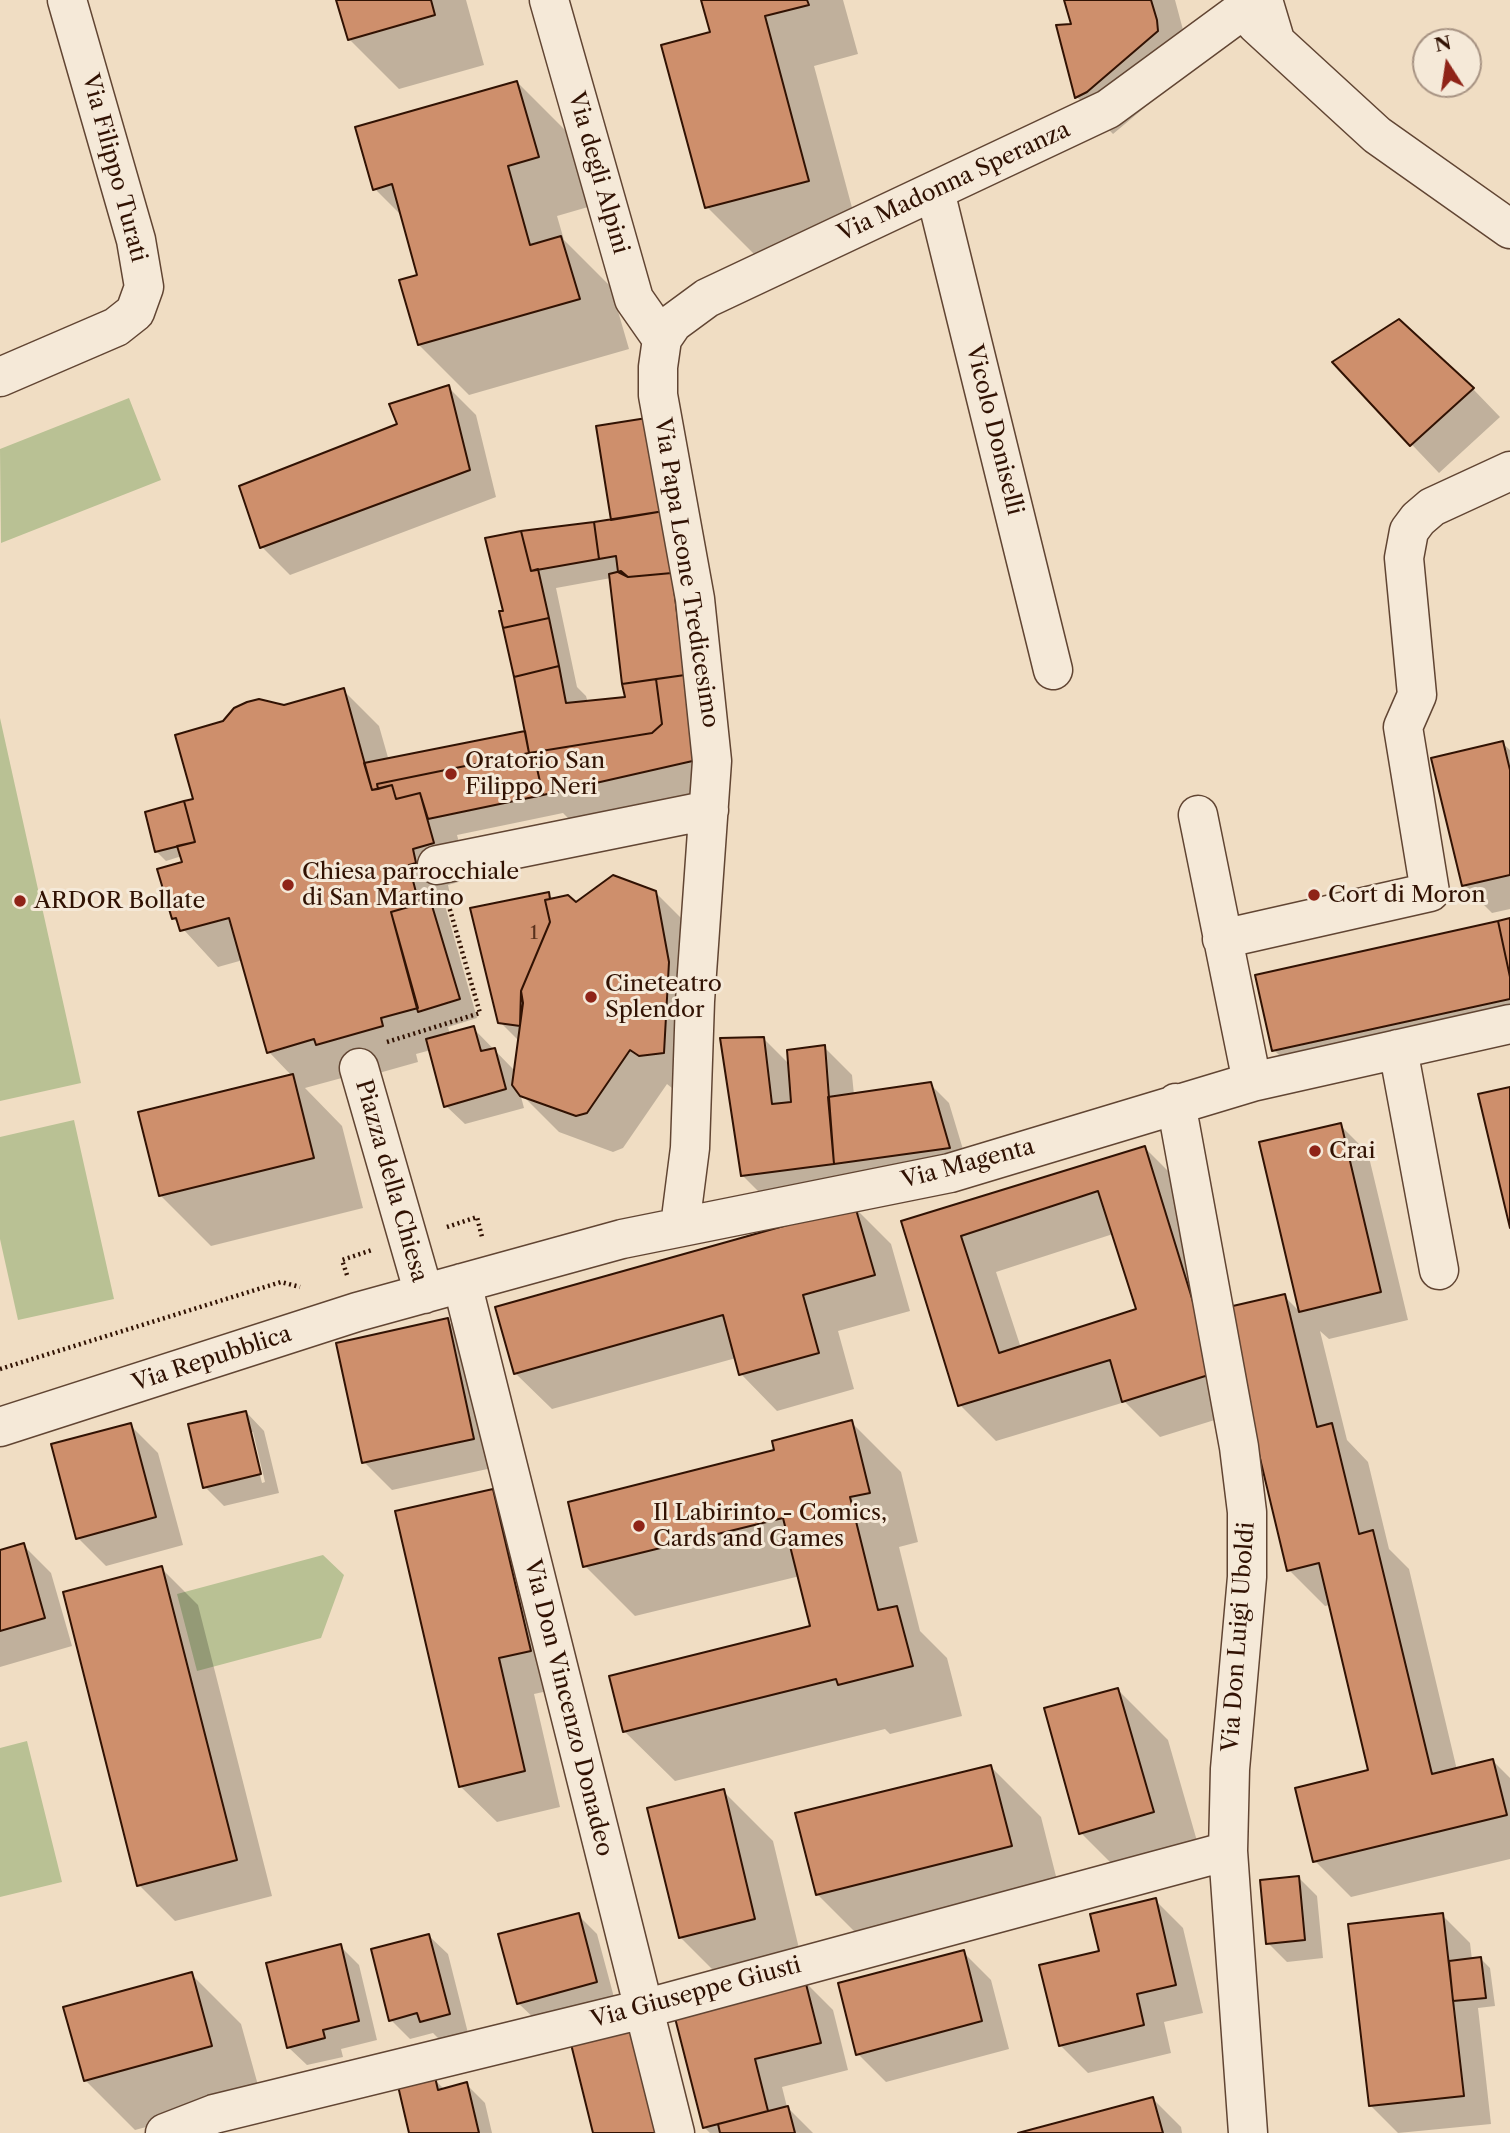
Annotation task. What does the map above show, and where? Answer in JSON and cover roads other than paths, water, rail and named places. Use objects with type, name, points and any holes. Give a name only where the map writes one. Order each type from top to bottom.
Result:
[{"type":"street","name":"Via Filippo Turati","points":[[0,377],[116,327],[135,312],[144,287],[136,240],[66,0]]},
{"type":"street","name":"Via degli Alpini","points":[[549,0],[634,299],[662,340]]},
{"type":"street","name":"Via Madonna Speranza","points":[[662,340],[673,323],[707,299],[1108,109],[1245,4]]},
{"type":"street","points":[[1245,4],[1275,40],[1377,135],[1510,229]]},
{"type":"street","name":"Vicolo Doniselli","points":[[935,191],[1053,670]]},
{"type":"street","name":"Via Papa Leone Tredicesimo","points":[[662,340],[658,395],[695,598],[710,724],[709,810],[695,1001],[690,1148],[680,1226]]},
{"type":"street","points":[[1222,939],[1430,892],[1403,727],[1418,695],[1404,558],[1409,531],[1432,507],[1510,471]]},
{"type":"street","points":[[437,865],[709,810]]},
{"type":"street","points":[[1198,816],[1252,1083]]},
{"type":"street","name":"Via Magenta","points":[[424,1294],[680,1226],[950,1173],[1176,1103],[1510,1024]]},
{"type":"street","points":[[1398,1049],[1439,1270]]},
{"type":"street","name":"Piazza della Chiesa","points":[[359,1068],[424,1294]]},
{"type":"street","name":"Via Don Luigi Uboldi","points":[[1176,1103],[1239,1447],[1247,1512],[1247,1577],[1229,1780],[1228,1851],[1248,2133]]},
{"type":"street","name":"Via Don Vincenzo Donadeo","points":[[462,1283],[675,2133]]},
{"type":"street","name":"Via Repubblica","points":[[2,1424],[424,1294]]},
{"type":"street","name":"Via Giuseppe Giusti","points":[[165,2133],[214,2114],[643,2009],[1228,1851]]},
{"type":"place","name":"Oratorio San Filippo Neri","points":[[451,774]]},
{"type":"place","name":"Chiesa parrocchiale di San Martino","points":[[288,885]]},
{"type":"place","name":"Cort di Moron","points":[[1314,895]]},
{"type":"place","name":"ARDOR Bollate","points":[[20,901]]},
{"type":"place","name":"Cineteatro Splendor","points":[[591,997]]},
{"type":"place","name":"Crai","points":[[1315,1151]]},
{"type":"place","name":"Il Labirinto - Comics, Cards and Games","points":[[639,1526]]}]
